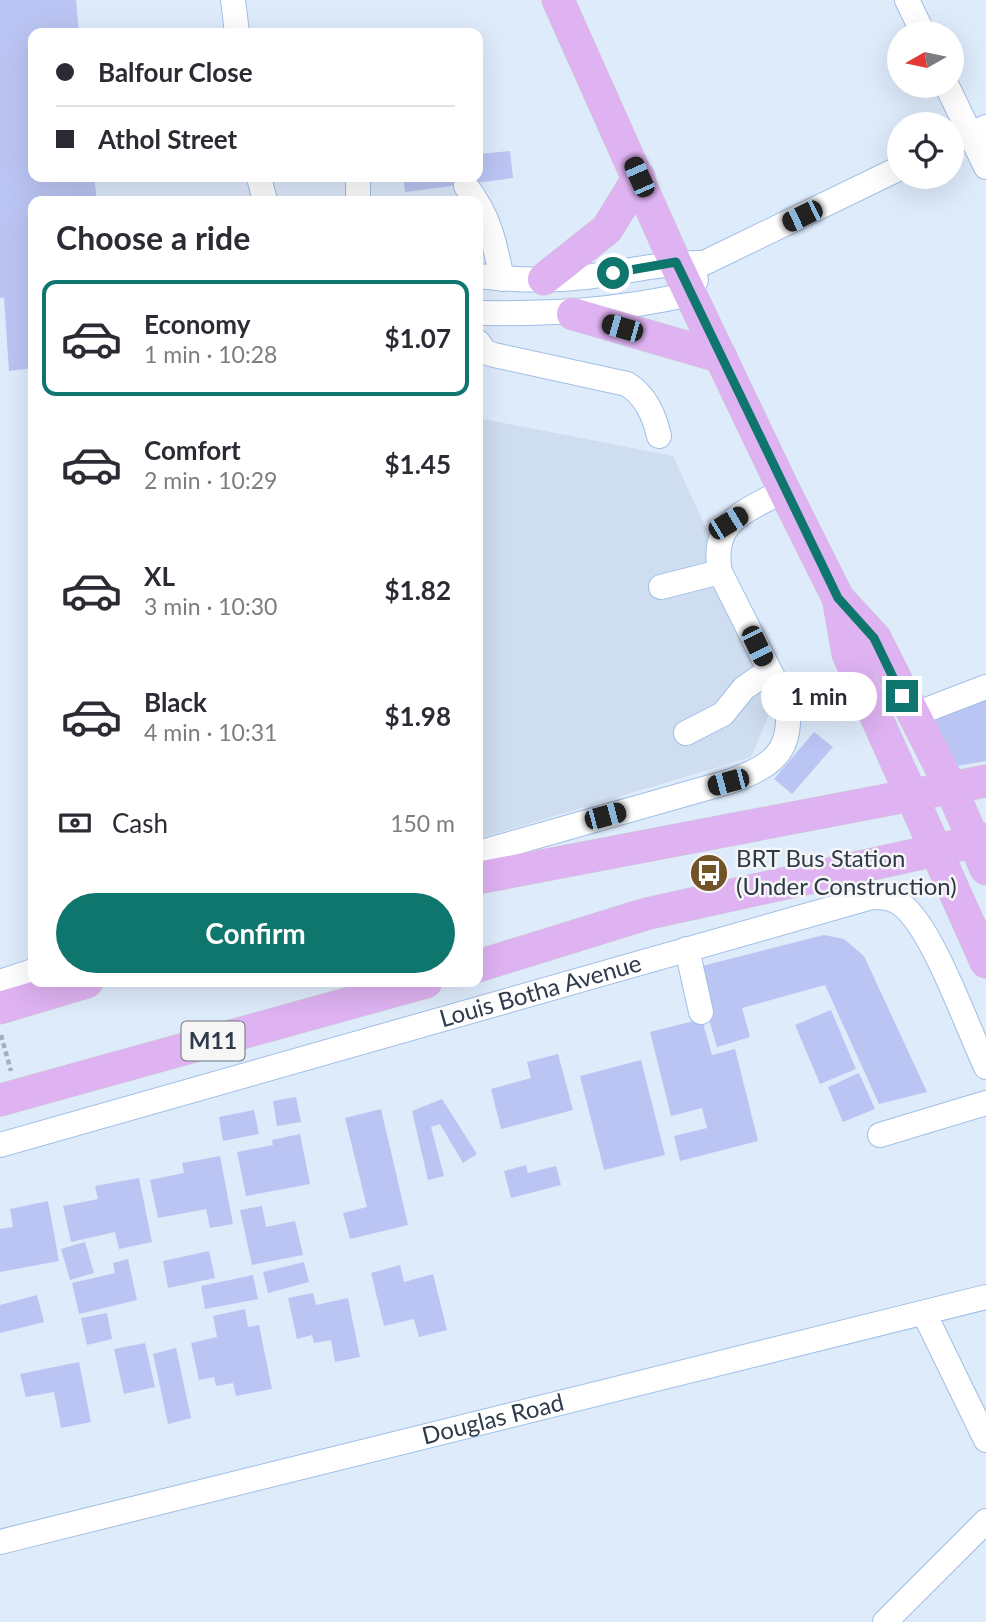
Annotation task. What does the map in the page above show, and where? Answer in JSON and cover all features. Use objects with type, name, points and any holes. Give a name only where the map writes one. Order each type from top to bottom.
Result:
[{"type":"main road","points":[[558,0],[639,177],[690,262],[690,294],[784,490],[838,598],[874,638],[982,850]]},
{"type":"main road","points":[[544,279],[607,229],[639,177]]},
{"type":"main road","points":[[573,314],[721,357]]},
{"type":"main road","points":[[838,598],[848,654],[986,962]]},
{"type":"main road","points":[[483,877],[986,781]]},
{"type":"main road","name":"Louis Botha Avenue","points":[[483,964],[619,921],[747,890],[935,849],[982,850]]},
{"type":"main road","points":[[0,1008],[70,987]]},
{"type":"main road","name":"Louis Botha Avenue","points":[[9,1098],[408,987]]},
{"type":"street","points":[[233,0],[236,28]]},
{"type":"street","points":[[907,0],[917,21]]},
{"type":"street","points":[[952,98],[986,167]]},
{"type":"street","points":[[483,207],[491,228],[490,277],[583,277],[690,262],[887,175]]},
{"type":"street","points":[[466,186],[474,196]]},
{"type":"street","points":[[483,313],[573,314],[629,307],[690,294]]},
{"type":"street","points":[[483,349],[495,355],[627,384],[639,392],[645,401],[659,436]]},
{"type":"street","points":[[483,852],[728,782],[764,767],[777,756],[786,740],[789,723],[787,705],[720,572],[718,552],[721,534],[728,523],[784,490]]},
{"type":"street","points":[[661,587],[720,572]]},
{"type":"street","points":[[686,733],[723,714],[744,688],[769,671]]},
{"type":"street","points":[[912,715],[986,687]]},
{"type":"street","points":[[747,890],[758,928]]},
{"type":"street","name":"Louis Botha Avenue","points":[[0,1145],[872,897],[888,897],[900,903],[924,929],[986,1067]]},
{"type":"street","points":[[687,949],[701,1012]]},
{"type":"street","points":[[0,982],[28,973]]},
{"type":"street","points":[[880,1135],[986,1103]]},
{"type":"street","name":"Douglas Road","points":[[0,1542],[986,1297]]},
{"type":"street","points":[[924,1312],[986,1440]]},
{"type":"street","points":[[885,1622],[986,1521]]},
{"type":"path","points":[[0,1032],[9,1098]]},
{"type":"shaded area","points":[[483,419],[673,456],[780,689],[751,757],[483,837]]},
{"type":"building","points":[[0,0],[76,0],[79,28],[28,28],[28,182],[95,182],[96,196],[28,196],[28,369],[9,371],[4,298],[0,298]]},
{"type":"building","points":[[510,151],[513,178],[483,182],[483,154]]},
{"type":"building","points":[[404,182],[482,182],[405,192]]},
{"type":"building","points":[[986,694],[986,761],[945,768],[923,724]]},
{"type":"building","points":[[814,732],[833,747],[792,794],[774,779]]},
{"type":"building","points":[[824,935],[844,939],[864,956],[927,1092],[879,1104],[825,985],[742,1008],[750,1037],[717,1047],[694,968]]},
{"type":"building","points":[[831,1010],[856,1069],[820,1084],[795,1025]]},
{"type":"building","points":[[702,1019],[712,1055],[735,1049],[758,1141],[680,1161],[674,1136],[707,1128],[702,1108],[671,1116],[650,1032]]},
{"type":"building","points":[[558,1054],[573,1110],[501,1129],[491,1089],[531,1078],[527,1062]]},
{"type":"building","points":[[641,1060],[665,1155],[604,1170],[580,1076]]},
{"type":"building","points":[[859,1073],[875,1109],[843,1122],[828,1087]]},
{"type":"building","points":[[296,1097],[301,1122],[277,1126],[273,1101]]},
{"type":"building","points":[[442,1099],[477,1154],[463,1163],[440,1124],[431,1127],[444,1176],[428,1180],[412,1111]]},
{"type":"building","points":[[381,1109],[408,1225],[350,1239],[343,1213],[367,1207],[345,1118]]},
{"type":"building","points":[[254,1110],[259,1134],[223,1141],[219,1117]]},
{"type":"building","points":[[300,1134],[310,1184],[246,1196],[237,1152],[273,1145],[272,1140]]},
{"type":"building","points":[[220,1156],[233,1224],[210,1228],[206,1209],[158,1218],[150,1180],[184,1173],[182,1163]]},
{"type":"building","points":[[526,1165],[528,1173],[556,1166],[561,1185],[511,1198],[504,1171]]},
{"type":"building","points":[[139,1178],[152,1242],[119,1249],[115,1232],[71,1242],[63,1206],[98,1199],[95,1186]]},
{"type":"building","points":[[48,1201],[59,1261],[0,1272],[0,1229],[13,1227],[10,1209]]},
{"type":"building","points":[[262,1206],[266,1227],[295,1221],[303,1255],[252,1265],[240,1210]]},
{"type":"building","points":[[85,1242],[94,1273],[70,1280],[61,1249]]},
{"type":"building","points":[[209,1251],[215,1278],[168,1288],[163,1261]]},
{"type":"building","points":[[128,1259],[137,1300],[79,1314],[72,1283],[115,1273],[113,1263]]},
{"type":"building","points":[[304,1262],[309,1282],[268,1293],[263,1272]]},
{"type":"building","points":[[400,1265],[404,1282],[433,1274],[447,1330],[419,1337],[414,1319],[384,1326],[371,1273]]},
{"type":"building","points":[[253,1275],[258,1299],[205,1309],[201,1286]]},
{"type":"building","points":[[313,1293],[316,1305],[348,1298],[360,1357],[335,1362],[331,1340],[314,1343],[312,1335],[297,1339],[288,1298]]},
{"type":"building","points":[[37,1295],[44,1322],[0,1333],[0,1305]]},
{"type":"building","points":[[245,1309],[248,1327],[259,1325],[272,1389],[236,1396],[233,1383],[216,1386],[214,1377],[199,1380],[191,1343],[217,1337],[213,1316]]},
{"type":"building","points":[[107,1313],[112,1339],[87,1345],[81,1318]]},
{"type":"building","points":[[145,1343],[155,1387],[124,1394],[114,1349]]},
{"type":"building","points":[[176,1348],[191,1418],[168,1424],[153,1354]]},
{"type":"building","points":[[79,1362],[91,1422],[61,1428],[54,1392],[26,1397],[20,1374]]},
{"type":"place","name":"BRT Bus Station (Under Construction)","points":[[709,873]]},
{"type":"route","points":[[613,273],[676,262],[838,598],[874,638],[902,696]]}]
